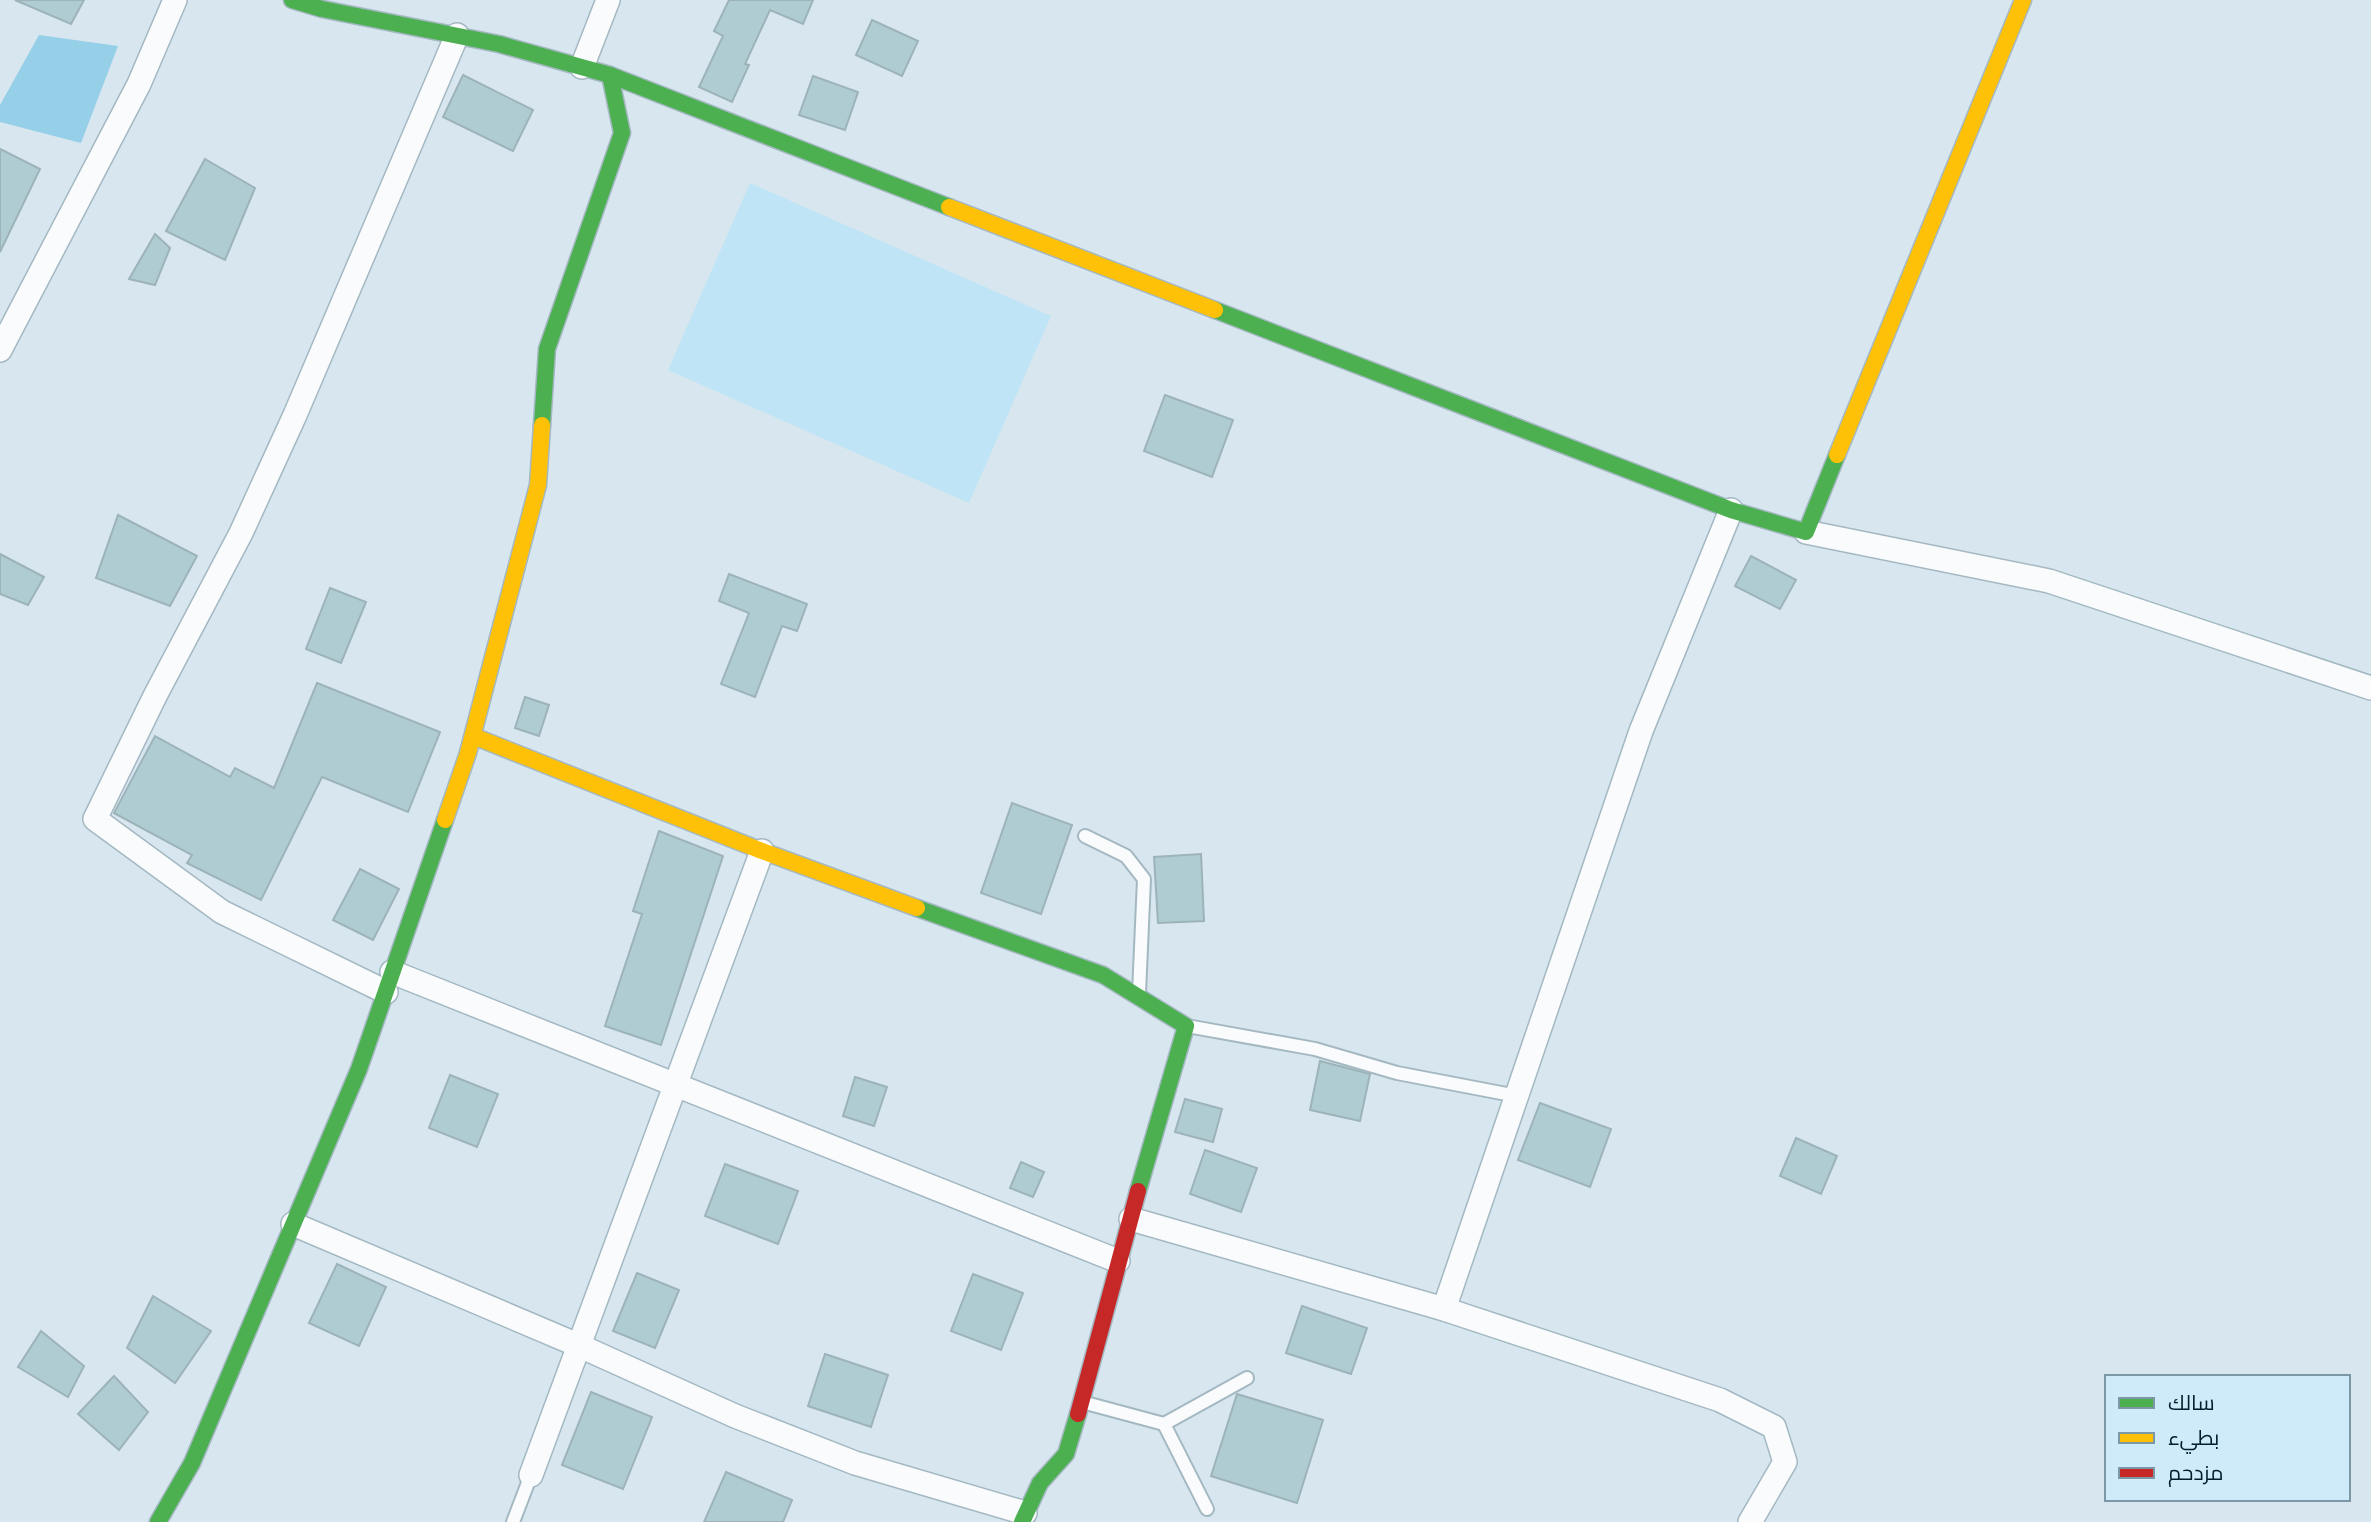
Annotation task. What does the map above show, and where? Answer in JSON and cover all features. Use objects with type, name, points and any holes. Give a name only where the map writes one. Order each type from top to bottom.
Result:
[{"type":"street","points":[[0,350],[139,85],[175,0]]},
{"type":"street","points":[[292,0],[322,9],[499,44],[610,75],[1731,510],[1806,532],[2049,581],[2371,688]]},
{"type":"street","points":[[582,67],[608,0]]},
{"type":"street","points":[[1806,532],[2022,0]]},
{"type":"street","points":[[457,36],[295,415],[241,533],[155,695],[95,820],[222,912],[389,982],[677,1085],[1118,1261]]},
{"type":"street","points":[[158,1522],[192,1463],[359,1069],[473,736],[538,485],[547,349],[622,133],[610,75]]},
{"type":"street","points":[[1444,1309],[1641,731],[1731,510]]},
{"type":"street","points":[[293,1224],[580,1346],[735,1416],[855,1463],[1023,1518],[1040,1483],[1066,1454],[1186,1026],[1103,975],[762,851],[473,736]]},
{"type":"street","points":[[531,1475],[762,851]]},
{"type":"street","points":[[1131,1219],[1444,1309],[1720,1400],[1774,1427],[1785,1462],[1750,1522]]},
{"type":"lane","points":[[1085,836],[1126,856],[1144,879],[1139,997]]},
{"type":"lane","points":[[1186,1026],[1315,1049],[1396,1073],[1517,1096]]},
{"type":"lane","points":[[1082,1402],[1164,1424],[1247,1378]]},
{"type":"lane","points":[[1164,1424],[1207,1509]]},
{"type":"lane","points":[[513,1522],[531,1475]]},
{"type":"shaded area","points":[[39,35],[118,46],[81,143],[0,122],[0,105]]},
{"type":"shaded area","points":[[750,183],[1051,316],[969,503],[668,370]]},
{"type":"building","points":[[15,0],[84,0],[71,24]]},
{"type":"building","points":[[729,0],[813,0],[803,24],[770,10],[745,64],[749,65],[732,102],[699,87],[723,36],[714,31]]},
{"type":"building","points":[[872,20],[918,41],[902,76],[856,55]]},
{"type":"building","points":[[463,75],[533,110],[513,151],[443,117]]},
{"type":"building","points":[[813,76],[858,92],[845,130],[799,115]]},
{"type":"building","points":[[0,149],[40,169],[0,252]]},
{"type":"building","points":[[205,159],[255,188],[225,260],[166,231]]},
{"type":"building","points":[[155,234],[170,248],[155,285],[129,279]]},
{"type":"building","points":[[1165,395],[1233,420],[1212,477],[1144,451]]},
{"type":"building","points":[[118,515],[197,556],[170,606],[96,578]]},
{"type":"building","points":[[0,554],[44,577],[28,605],[0,594]]},
{"type":"building","points":[[1751,556],[1796,580],[1780,609],[1735,586]]},
{"type":"building","points":[[729,574],[807,604],[797,631],[782,626],[755,697],[721,684],[749,613],[719,601]]},
{"type":"building","points":[[330,588],[366,602],[341,663],[306,649]]},
{"type":"building","points":[[317,683],[440,732],[408,812],[322,777],[261,900],[187,863],[192,855],[114,813],[155,736],[230,777],[235,768],[274,788]]},
{"type":"building","points":[[525,697],[549,705],[539,736],[515,728]]},
{"type":"building","points":[[1012,803],[1072,825],[1041,914],[981,893]]},
{"type":"building","points":[[659,831],[723,856],[661,1045],[605,1026],[642,914],[633,911]]},
{"type":"building","points":[[1201,854],[1204,921],[1158,923],[1154,857]]},
{"type":"building","points":[[360,869],[399,889],[373,940],[333,920]]},
{"type":"building","points":[[1320,1061],[1370,1074],[1360,1121],[1310,1110]]},
{"type":"building","points":[[450,1075],[498,1094],[477,1147],[429,1128]]},
{"type":"building","points":[[855,1077],[887,1087],[874,1126],[843,1116]]},
{"type":"building","points":[[1185,1099],[1222,1109],[1213,1142],[1175,1132]]},
{"type":"building","points":[[1540,1103],[1611,1129],[1590,1187],[1518,1160]]},
{"type":"building","points":[[1796,1138],[1837,1156],[1821,1194],[1780,1176]]},
{"type":"building","points":[[1205,1150],[1257,1168],[1241,1212],[1190,1194]]},
{"type":"building","points":[[1021,1162],[1044,1172],[1033,1197],[1010,1188]]},
{"type":"building","points":[[725,1164],[798,1191],[778,1244],[705,1216]]},
{"type":"building","points":[[337,1264],[386,1287],[359,1346],[309,1323]]},
{"type":"building","points":[[637,1273],[679,1290],[655,1348],[613,1331]]},
{"type":"building","points":[[973,1274],[1023,1293],[1001,1350],[951,1331]]},
{"type":"building","points":[[153,1296],[211,1331],[175,1383],[127,1348]]},
{"type":"building","points":[[1302,1306],[1367,1328],[1351,1374],[1286,1353]]},
{"type":"building","points":[[41,1331],[84,1366],[68,1397],[18,1367]]},
{"type":"building","points":[[825,1354],[888,1375],[871,1427],[808,1406]]},
{"type":"building","points":[[114,1376],[148,1412],[119,1450],[78,1414]]},
{"type":"building","points":[[591,1392],[652,1417],[623,1489],[562,1465]]},
{"type":"building","points":[[1237,1394],[1323,1420],[1297,1503],[1211,1476]]},
{"type":"building","points":[[726,1472],[792,1500],[783,1522],[704,1522]]},
{"type":"traffic: fast","points":[[292,0],[322,9],[499,44],[610,75],[949,207]]},
{"type":"traffic: fast","points":[[542,425],[547,349],[622,133],[610,75]]},
{"type":"traffic: fast","points":[[1215,310],[1731,510],[1806,532],[1837,455]]},
{"type":"traffic: fast","points":[[158,1522],[192,1463],[359,1069],[445,820]]},
{"type":"traffic: fast","points":[[917,908],[1103,975],[1186,1026],[1138,1191]]},
{"type":"traffic: fast","points":[[1022,1522],[1040,1483],[1066,1454],[1078,1414]]},
{"type":"traffic: slow","points":[[1837,455],[2023,0]]},
{"type":"traffic: slow","points":[[949,207],[1215,310]]},
{"type":"traffic: slow","points":[[445,820],[468,753],[538,485],[542,425]]},
{"type":"traffic: slow","points":[[473,736],[762,851],[917,908]]},
{"type":"traffic: jam","points":[[1078,1414],[1138,1191]]}]
